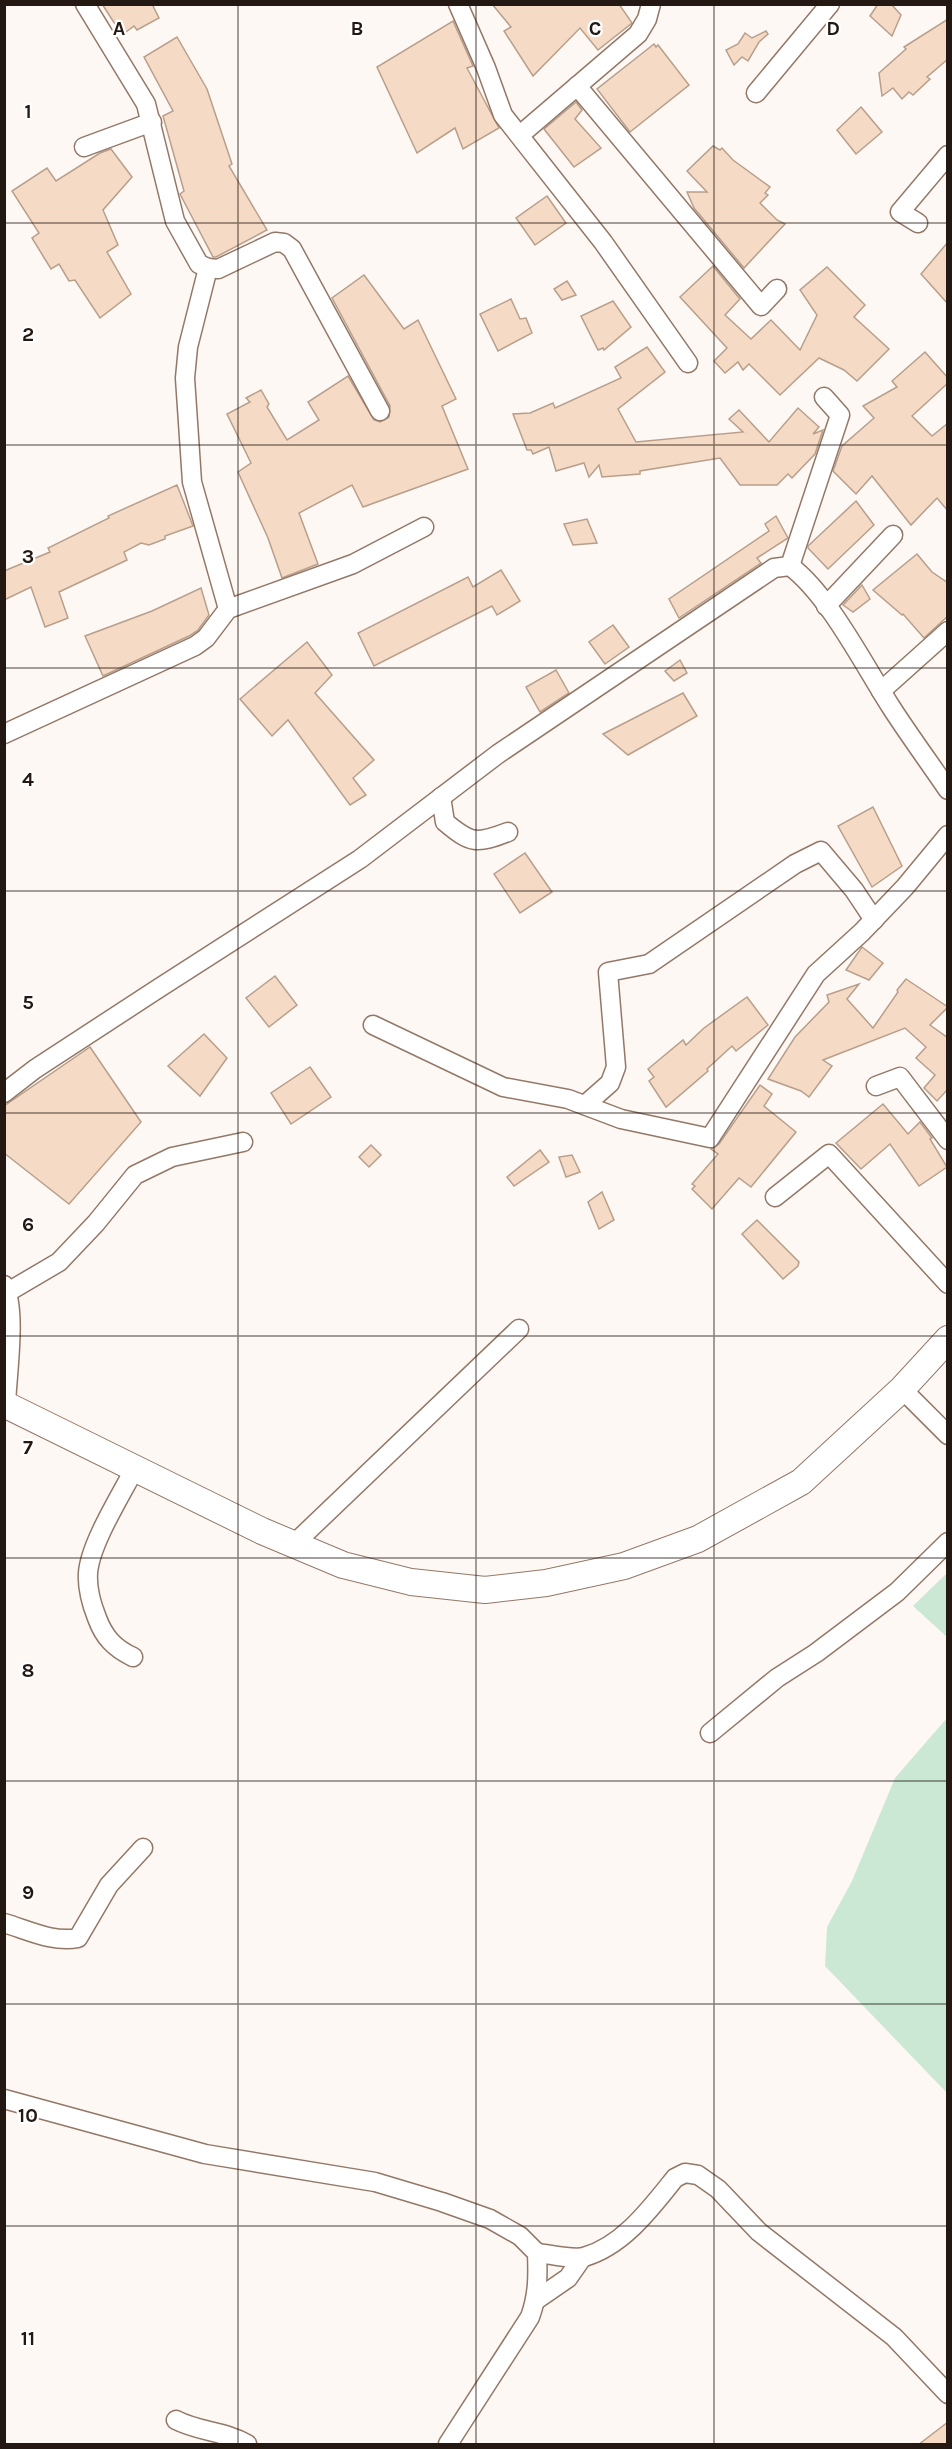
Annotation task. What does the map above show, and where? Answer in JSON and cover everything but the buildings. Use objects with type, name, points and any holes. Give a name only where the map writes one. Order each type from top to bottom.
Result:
[{"type":"main road","points":[[5,1405],[294,1544],[343,1565],[411,1582],[484,1590],[546,1582],[624,1566],[698,1539],[801,1482],[902,1389],[948,1339]]},
{"type":"street","points":[[86,4],[146,104],[175,221],[200,264],[208,268],[219,269],[275,242],[284,243],[292,249],[380,411]]},
{"type":"street","points":[[458,4],[486,68],[503,115],[603,242],[688,363]]},
{"type":"street","points":[[520,135],[638,34],[651,4]]},
{"type":"street","points":[[756,93],[830,4]]},
{"type":"street","points":[[577,86],[761,306],[777,289]]},
{"type":"street","points":[[84,147],[152,122]]},
{"type":"street","points":[[918,223],[900,212],[948,155]]},
{"type":"street","points":[[208,268],[188,347],[185,378],[192,482],[228,609]]},
{"type":"street","points":[[790,566],[840,415],[824,397]]},
{"type":"street","points":[[4,734],[195,646],[206,638],[228,609],[353,564],[424,527]]},
{"type":"street","points":[[826,606],[893,535]]},
{"type":"street","points":[[4,1093],[35,1069],[360,859],[498,754],[774,568],[790,566],[804,576],[948,790]]},
{"type":"street","points":[[881,691],[948,631]]},
{"type":"street","points":[[441,797],[444,822],[460,835],[483,842],[508,832]]},
{"type":"street","points":[[373,1024],[503,1088],[568,1099],[621,1119],[710,1138],[816,974],[874,920],[948,835]]},
{"type":"street","points":[[585,1105],[610,1083],[616,1067],[608,972],[649,964],[776,877],[821,851],[854,890],[874,920]]},
{"type":"street","points":[[876,1086],[900,1077],[948,1140]]},
{"type":"street","points":[[5,1405],[10,1330],[6,1288],[59,1262],[96,1224],[135,1175],[172,1157],[243,1142]]},
{"type":"street","points":[[775,1197],[829,1154],[948,1284]]},
{"type":"street","points":[[294,1544],[519,1329]]},
{"type":"street","points":[[902,1389],[948,1435]]},
{"type":"street","points":[[133,1657],[117,1650],[103,1634],[89,1593],[88,1571],[95,1545],[135,1468]]},
{"type":"street","points":[[710,1733],[777,1678],[833,1641],[897,1592],[948,1542]]},
{"type":"street","points":[[4,1923],[53,1938],[66,1940],[78,1938],[109,1885],[142,1848]]},
{"type":"street","points":[[4,2099],[205,2154],[375,2182],[490,2219],[520,2236],[537,2253],[582,2258],[601,2250],[625,2234],[675,2178],[685,2173],[698,2175],[718,2189],[759,2232],[894,2337],[948,2394]]},
{"type":"street","points":[[448,2445],[530,2317],[536,2300],[537,2253]]},
{"type":"street","points":[[536,2300],[568,2278],[582,2258]]},
{"type":"street","points":[[176,2420],[192,2428],[214,2431],[238,2439],[247,2445]]},
{"type":"green space","points":[[947,1573],[947,1637],[913,1606]]},
{"type":"green space","points":[[947,1718],[947,2093],[825,1966],[827,1927],[852,1881],[895,1778]]}]
